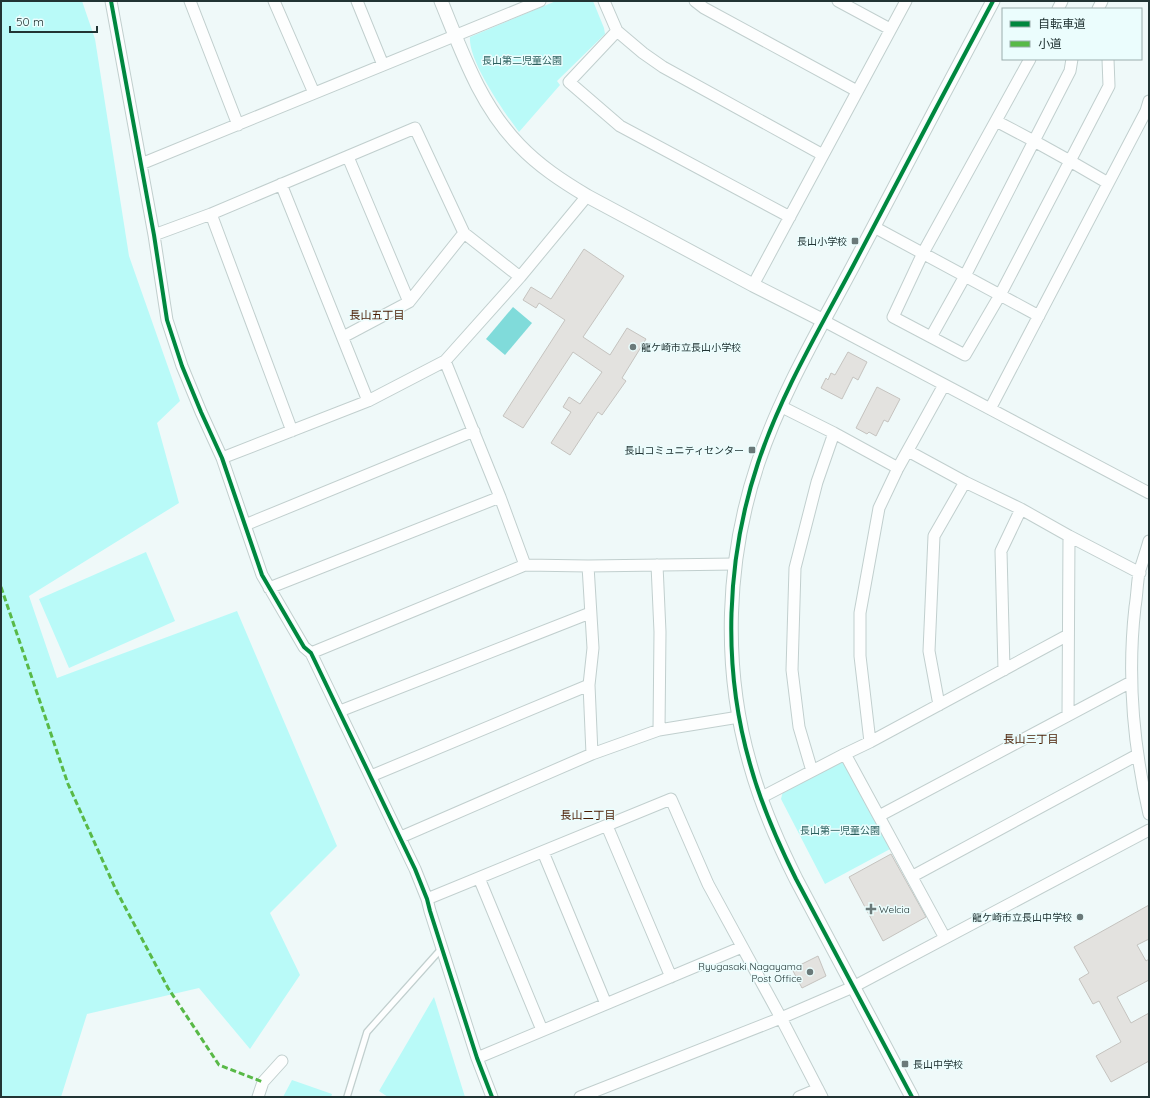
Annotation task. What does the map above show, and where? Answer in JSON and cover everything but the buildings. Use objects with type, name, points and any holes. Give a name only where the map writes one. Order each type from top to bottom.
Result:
[{"type":"street","points":[[111,1],[154,235],[167,320],[182,366],[200,412],[222,458],[262,575],[304,647],[311,653],[401,837],[428,899],[477,1058],[492,1097]]},
{"type":"street","points":[[190,1],[238,125]]},
{"type":"street","points":[[274,1],[314,93]]},
{"type":"street","points":[[357,1],[383,66]]},
{"type":"street","points":[[442,1],[455,36],[477,85],[496,117],[518,144],[548,171],[587,196],[753,285],[990,408],[1149,493]]},
{"type":"street","points":[[141,164],[455,36],[522,4],[540,1]]},
{"type":"street","points":[[604,1],[618,31],[643,53],[663,67],[823,155]]},
{"type":"street","points":[[695,1],[704,8],[857,91]]},
{"type":"street","points":[[838,1],[890,29]]},
{"type":"street","points":[[753,285],[906,1]]},
{"type":"street","points":[[912,1097],[790,866],[775,836],[760,798],[749,763],[739,717],[732,668],[735,564],[739,534],[747,499],[758,463],[780,406],[993,1]]},
{"type":"street","points":[[618,31],[569,82],[620,126],[790,217]]},
{"type":"street","points":[[1029,60],[923,253],[893,317],[965,355],[1000,295],[1109,86],[1108,60]]},
{"type":"street","points":[[931,337],[965,276],[1070,71],[1072,60]]},
{"type":"street","points":[[990,408],[1146,111],[1149,101]]},
{"type":"street","points":[[996,121],[1108,183]]},
{"type":"street","points":[[154,235],[211,214],[415,128],[464,233],[520,277]]},
{"type":"street","points":[[348,157],[409,302]]},
{"type":"street","points":[[281,184],[368,400]]},
{"type":"street","points":[[222,458],[368,400],[445,361],[520,277],[587,196]]},
{"type":"street","points":[[211,214],[292,431]]},
{"type":"street","points":[[874,227],[1038,316]]},
{"type":"street","points":[[342,337],[409,302],[464,233]]},
{"type":"street","points":[[445,361],[500,497],[525,565]]},
{"type":"street","points":[[870,742],[860,656],[860,613],[879,508],[898,468],[944,385]]},
{"type":"street","points":[[780,406],[834,433],[898,468]]},
{"type":"street","points":[[245,525],[474,431]]},
{"type":"street","points":[[812,770],[799,727],[792,670],[795,568],[817,482],[834,433]]},
{"type":"street","points":[[908,451],[965,482],[1021,509],[1140,573]]},
{"type":"street","points":[[939,705],[929,651],[934,536],[965,482]]},
{"type":"street","points":[[269,588],[500,497]]},
{"type":"street","points":[[1004,670],[1001,551],[1021,509]]},
{"type":"street","points":[[1068,715],[1069,536]]},
{"type":"street","points":[[1149,542],[1140,573],[1131,645],[1131,682],[1134,729],[1141,779],[1149,814]]},
{"type":"street","points":[[311,653],[525,565],[588,566],[735,564]]},
{"type":"street","points":[[657,565],[660,632],[659,730]]},
{"type":"street","points":[[588,566],[593,648],[589,685],[592,754]]},
{"type":"street","points":[[340,711],[590,613]]},
{"type":"street","points":[[760,798],[812,770],[870,742],[1068,635]]},
{"type":"street","points":[[879,816],[1131,682]]},
{"type":"street","points":[[371,776],[589,685]]},
{"type":"street","points":[[401,837],[592,754],[659,730],[739,717]]},
{"type":"street","points":[[845,754],[913,876],[945,938]]},
{"type":"street","points":[[913,876],[1137,755]]},
{"type":"street","points":[[428,899],[671,799],[708,884],[820,1093],[799,1097]]},
{"type":"street","points":[[607,826],[671,977]]},
{"type":"street","points":[[580,1097],[781,1018],[853,987],[1149,830]]},
{"type":"street","points":[[543,852],[606,1004]]},
{"type":"street","points":[[479,878],[542,1030]]},
{"type":"street","points":[[477,1058],[742,947]]},
{"type":"street","points":[[258,1097],[263,1082],[282,1060]]},
{"type":"lane","points":[[347,1097],[366,1032],[442,948]]},
{"type":"green space","points":[[1,1],[82,1],[95,39],[129,256],[180,401],[157,423],[179,503],[29,596],[57,678],[237,611],[337,846],[270,913],[300,975],[250,1049],[199,988],[87,1014],[61,1097],[1,1097]]},
{"type":"green space","name":"長山第二児童公園","points":[[556,1],[593,1],[605,34],[557,81],[560,85],[519,132],[488,86],[475,59],[471,47],[470,37]]},
{"type":"green space","points":[[146,552],[175,621],[69,668],[39,599]]},
{"type":"green space","name":"長山第一児童公園","points":[[844,758],[892,848],[825,884],[781,799],[783,791]]},
{"type":"green space","points":[[434,997],[465,1097],[388,1097],[379,1091]]},
{"type":"green space","points":[[292,1080],[332,1094],[331,1097],[283,1097]]},
{"type":"shaded area","points":[[513,307],[532,323],[505,355],[486,339]]},
{"type":"marked path","points":[[1,587],[68,784],[116,890],[168,988],[219,1065],[263,1082]]},
{"type":"cycle path","points":[[111,1],[154,235],[167,320],[182,366],[222,458],[262,575],[304,647],[311,653],[415,869],[427,899],[477,1058],[492,1097]]},
{"type":"cycle path","points":[[912,1097],[796,879],[759,794],[741,727],[735,690],[732,651],[734,575],[739,537],[747,500],[767,437],[789,387],[993,1]]},
{"type":"place","name":"長山小学校","points":[[855,241]]},
{"type":"place","name":"龍ケ崎市立長山小学校","points":[[633,347]]},
{"type":"place","name":"長山コミュニティセンター","points":[[752,450]]},
{"type":"place","name":"Welcia","points":[[871,909]]},
{"type":"place","name":"龍ケ崎市立長山中学校","points":[[1080,917]]},
{"type":"place","name":"Ryugasaki Nagayama Post Office","points":[[810,972]]},
{"type":"place","name":"長山中学校","points":[[905,1064]]},
{"type":"district","name":"長山五丁目","points":[[377,315]]},
{"type":"district","name":"長山三丁目","points":[[1031,739]]},
{"type":"district","name":"長山二丁目","points":[[588,815]]}]
